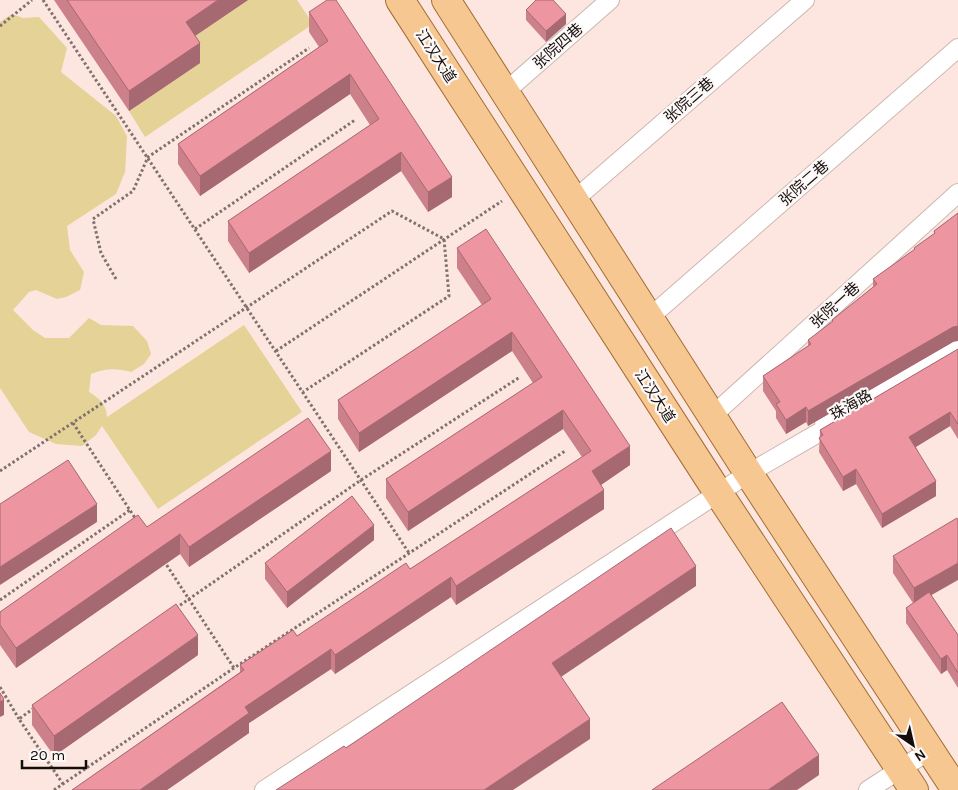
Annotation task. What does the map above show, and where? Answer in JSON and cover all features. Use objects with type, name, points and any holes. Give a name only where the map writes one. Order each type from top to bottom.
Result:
[{"type":"main road","name":"江汉大道","points":[[400,0],[719,494],[907,780]]},
{"type":"main road","points":[[446,0],[954,790]]},
{"type":"main road","points":[[878,734],[889,741],[896,740],[909,729],[908,716]]},
{"type":"main road","points":[[937,790],[948,787],[954,790]]},
{"type":"street","name":"张院四巷","points":[[505,92],[610,0]]},
{"type":"street","name":"张院三巷","points":[[574,200],[805,0]]},
{"type":"street","name":"张院二巷","points":[[652,321],[958,48]]},
{"type":"street","name":"张院二巷","points":[[652,321],[958,57]]},
{"type":"street","name":"张院一巷","points":[[714,419],[958,193]]},
{"type":"street","name":"张院一巷","points":[[714,419],[958,202]]},
{"type":"street","name":"珠海路","points":[[747,470],[958,343]]},
{"type":"street","name":"珠海路","points":[[747,470],[958,351]]},
{"type":"street","points":[[264,790],[719,494],[747,470]]},
{"type":"street","points":[[868,790],[907,780],[930,750]]},
{"type":"path","points":[[0,26],[32,0]]},
{"type":"path","points":[[44,0],[409,553]]},
{"type":"path","points":[[116,279],[101,253],[93,219],[133,191],[148,157],[309,48]]},
{"type":"path","points":[[196,229],[355,120]]},
{"type":"path","points":[[276,351],[521,188]]},
{"type":"path","points":[[0,472],[392,211],[444,239]]},
{"type":"path","points":[[303,392],[449,296],[444,239]]},
{"type":"path","points":[[172,610],[361,480],[520,377]]},
{"type":"path","points":[[73,423],[140,526]]},
{"type":"path","points":[[54,790],[234,668],[566,451]]},
{"type":"path","points":[[0,600],[130,510]]},
{"type":"path","points":[[162,558],[234,668]]},
{"type":"path","points":[[0,687],[62,784]]},
{"type":"path","points":[[19,719],[35,708]]},
{"type":"shaded area","points":[[248,0],[297,0],[313,24],[145,137],[129,111],[200,63],[186,42]]},
{"type":"shaded area","points":[[12,14],[23,18],[39,17],[67,48],[61,72],[116,116],[127,136],[125,172],[116,194],[67,226],[70,250],[84,272],[80,290],[57,299],[36,290],[29,292],[13,310],[33,330],[45,338],[69,338],[89,318],[101,325],[133,326],[147,341],[151,354],[144,364],[131,372],[111,369],[91,374],[89,392],[102,402],[107,417],[244,325],[302,412],[158,509],[102,426],[96,435],[82,446],[56,444],[29,432],[0,388],[0,22]]},
{"type":"building","points":[[67,0],[218,0],[186,22],[200,43],[129,91]]},
{"type":"building","points":[[327,0],[336,0],[452,177],[428,192],[401,152],[249,253],[228,221],[379,119],[350,74],[200,176],[178,144],[328,41],[309,12]]},
{"type":"building","points":[[536,0],[553,0],[566,14],[546,31],[526,10]]},
{"type":"building","points":[[958,213],[958,326],[953,327],[808,411],[806,407],[786,420],[776,404],[780,402],[763,376],[811,344],[808,340],[877,284],[873,279],[915,249],[935,233],[934,231]]},
{"type":"building","points":[[486,229],[630,446],[592,471],[604,490],[456,586],[451,577],[335,655],[331,649],[245,707],[249,713],[140,790],[72,790],[244,670],[240,665],[293,630],[297,636],[406,563],[410,569],[591,451],[563,410],[408,512],[386,479],[542,377],[512,332],[359,433],[338,400],[491,299],[457,248]]},
{"type":"building","points":[[958,349],[958,424],[950,412],[909,437],[936,481],[882,514],[856,469],[843,477],[819,438],[823,435],[820,430]]},
{"type":"building","points":[[308,418],[331,451],[189,547],[180,534],[16,648],[0,625],[0,612],[138,515],[147,527]]},
{"type":"building","points":[[68,460],[97,504],[0,567],[0,504]]},
{"type":"building","points":[[352,496],[374,525],[287,592],[265,563]]},
{"type":"building","points":[[957,518],[958,563],[914,588],[893,556]]},
{"type":"building","points":[[671,528],[696,566],[552,663],[590,719],[484,790],[276,790],[344,746],[346,748]]},
{"type":"building","points":[[929,592],[958,635],[958,673],[947,655],[941,659],[906,608]]},
{"type":"building","points":[[176,604],[198,635],[54,736],[32,705]]},
{"type":"building","points":[[0,693],[4,699],[0,702]]},
{"type":"building","points":[[782,702],[819,755],[768,790],[652,790]]}]
